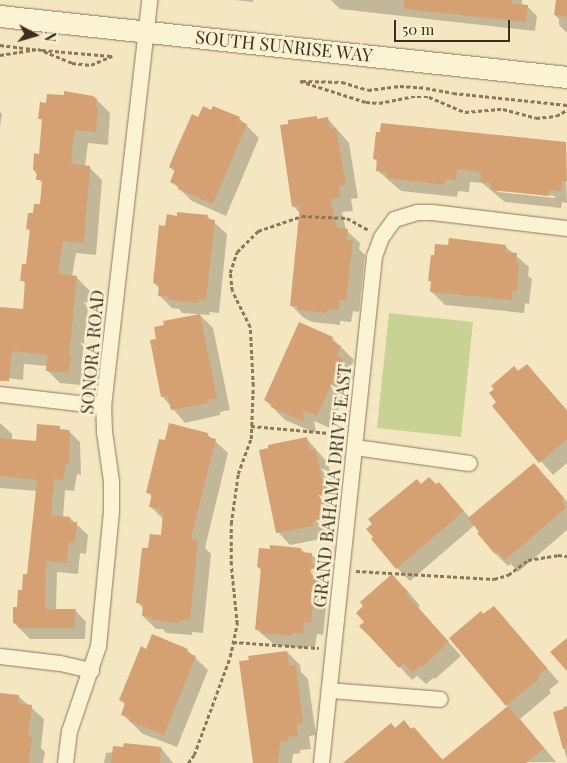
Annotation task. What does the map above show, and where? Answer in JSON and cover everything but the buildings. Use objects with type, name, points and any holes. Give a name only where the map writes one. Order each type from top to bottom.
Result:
[{"type":"main road","name":"SOUTH SUNRISE WAY","points":[[0,16],[567,77]]},
{"type":"street","name":"SONORA ROAD","points":[[65,763],[69,730],[98,646],[111,511],[111,481],[104,430],[103,406],[149,0]]},
{"type":"street","name":"GRAND BAHAMA DRIVE EAST","points":[[321,763],[374,256],[380,237],[394,219],[417,212],[432,212],[567,228]]},
{"type":"street","points":[[0,394],[103,406]]},
{"type":"street","points":[[356,441],[469,463]]},
{"type":"street","points":[[0,656],[60,663],[91,670]]},
{"type":"street","points":[[329,690],[440,699]]},
{"type":"path","points":[[0,44],[112,56],[91,65],[72,63],[38,49],[0,55]]},
{"type":"path","points":[[567,106],[453,93],[426,88],[400,86],[368,90],[342,82],[300,81],[366,102],[378,103],[411,97],[429,98],[465,112],[503,109],[536,118],[556,116],[567,110]]},
{"type":"path","points":[[188,763],[194,755],[230,657],[236,624],[231,566],[231,524],[238,474],[250,439],[253,386],[250,327],[232,291],[230,273],[238,252],[258,231],[302,216],[347,218],[380,237]]},
{"type":"path","points":[[251,426],[356,441]]},
{"type":"path","points":[[342,569],[494,579],[508,575],[528,560],[558,554],[567,556]]},
{"type":"path","points":[[233,642],[333,649]]},
{"type":"green space","points":[[389,313],[473,322],[461,437],[377,428]]}]
